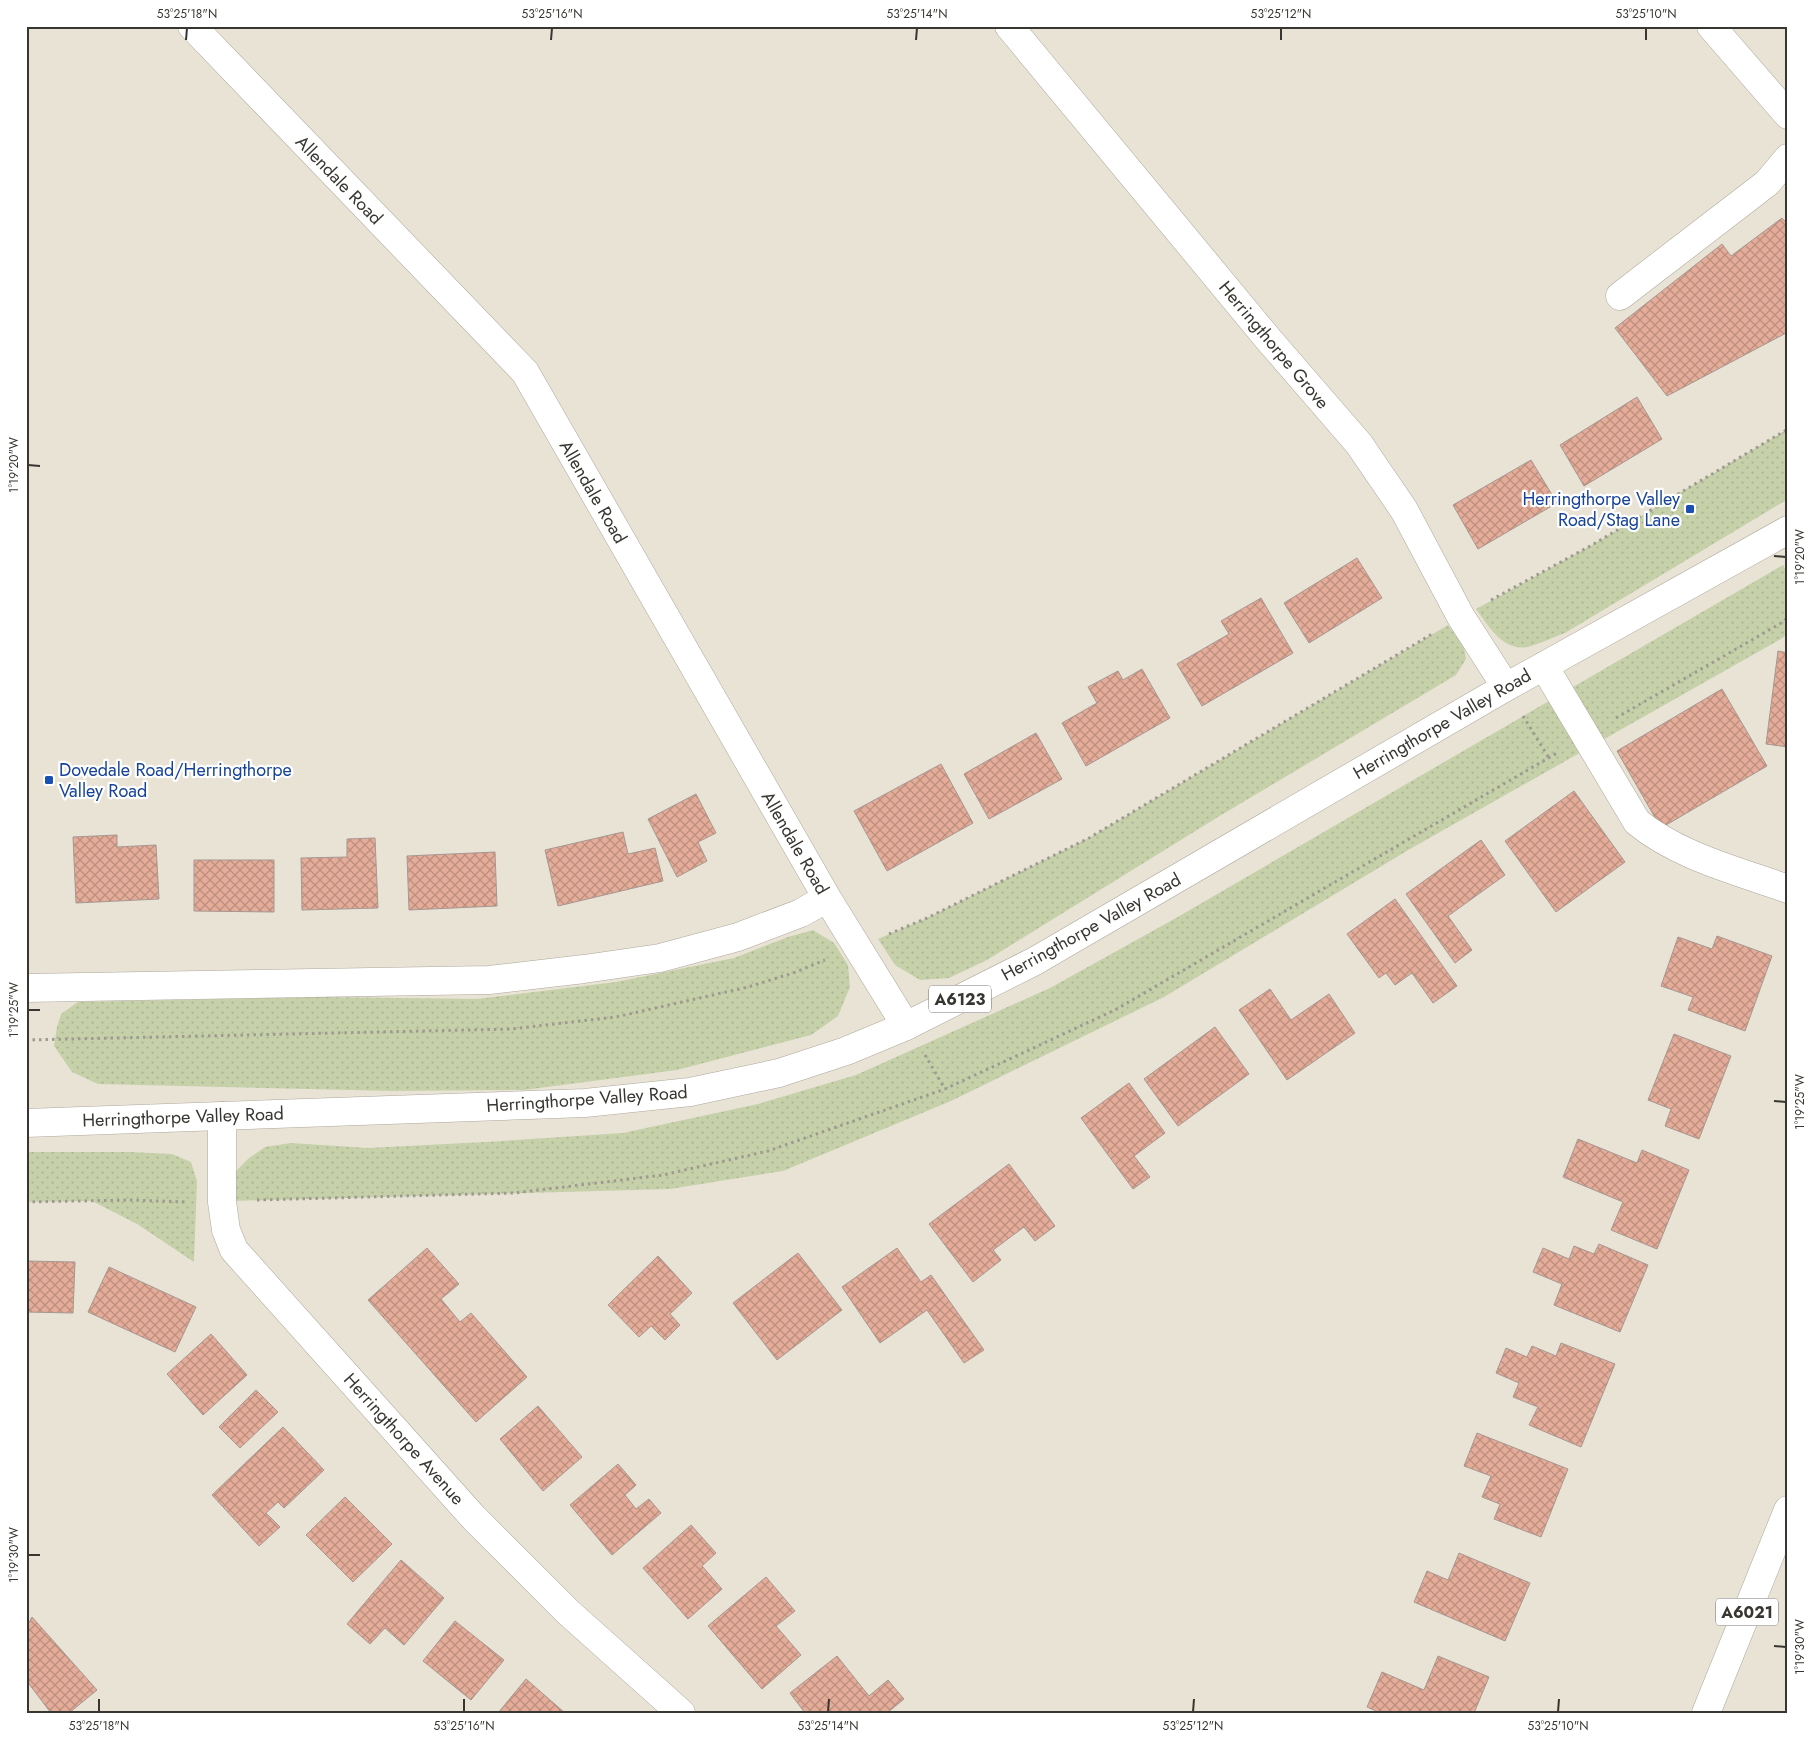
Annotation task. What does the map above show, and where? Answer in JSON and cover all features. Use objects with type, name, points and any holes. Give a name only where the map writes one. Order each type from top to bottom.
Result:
[{"type":"street","name":"Allendale Road","points":[[192,26],[525,372],[827,898],[906,1026]]},
{"type":"street","name":"Herringthorpe Grove","points":[[1009,26],[1269,340],[1359,444],[1404,510],[1461,617],[1506,687]]},
{"type":"street","points":[[1711,26],[1788,115]]},
{"type":"street","points":[[1620,296],[1767,183],[1788,158]]},
{"type":"street","name":"Herringthorpe Valley Road","points":[[26,1123],[585,1103],[690,1092],[779,1073],[846,1051],[906,1026],[1035,961],[1506,687],[1788,530]]},
{"type":"street","points":[[1544,666],[1636,822],[1652,834],[1687,852],[1788,889]]},
{"type":"street","points":[[26,988],[489,980],[584,970],[660,958],[738,937],[801,912],[827,898]]},
{"type":"street","name":"Herringthorpe Avenue","points":[[222,1116],[222,1202],[226,1230],[234,1250],[474,1518],[568,1612],[681,1713]]},
{"type":"street","name":"A6021","points":[[1706,1713],[1788,1510]]},
{"type":"path","points":[[26,1040],[511,1029],[616,1017],[748,987],[796,972],[928,918],[1089,838],[1461,617],[1592,545],[1788,429]]},
{"type":"path","points":[[1506,687],[1549,758]]},
{"type":"green space","points":[[1788,429],[1788,499],[1565,633],[1532,646],[1518,647],[1510,645],[1497,636],[1476,609],[1592,545]]},
{"type":"green space","points":[[1783,565],[1788,574],[1788,634],[1781,639],[1410,849],[1164,997],[951,1101],[783,1171],[670,1189],[232,1201],[235,1172],[248,1159],[265,1147],[291,1143],[368,1148],[623,1133],[758,1104],[856,1075],[1050,988],[1176,918]]},
{"type":"green space","points":[[1448,625],[1464,647],[1466,659],[1456,675],[1218,817],[987,960],[949,978],[920,980],[895,965],[878,939],[927,918],[1089,838]]},
{"type":"green space","points":[[813,930],[834,943],[848,965],[850,987],[838,1016],[811,1035],[677,1070],[524,1090],[392,1091],[98,1084],[72,1072],[54,1046],[61,1014],[78,1002],[320,997],[477,999],[616,982],[734,958],[788,937]]},
{"type":"green space","points":[[26,1152],[172,1154],[191,1162],[197,1181],[194,1262],[137,1224],[92,1201],[26,1202]]},
{"type":"building","points":[[1782,218],[1788,224],[1788,332],[1667,396],[1615,328],[1722,244],[1731,256]]},
{"type":"building","points":[[1637,397],[1662,439],[1584,486],[1560,445]]},
{"type":"building","points":[[1531,460],[1557,503],[1478,549],[1453,505]]},
{"type":"building","points":[[1357,558],[1382,598],[1309,643],[1284,603]]},
{"type":"building","points":[[1261,598],[1293,653],[1202,706],[1177,664],[1229,634],[1221,621]]},
{"type":"building","points":[[1778,651],[1788,653],[1788,747],[1766,744]]},
{"type":"building","points":[[1142,669],[1170,718],[1086,766],[1062,723],[1097,703],[1088,687],[1118,671],[1123,680]]},
{"type":"building","points":[[1722,689],[1767,766],[1661,828],[1617,751]]},
{"type":"building","points":[[1036,733],[1062,779],[989,819],[964,774]]},
{"type":"building","points":[[941,764],[973,823],[887,871],[854,811]]},
{"type":"building","points":[[1574,791],[1625,862],[1556,912],[1505,841]]},
{"type":"building","points":[[696,794],[716,833],[698,842],[707,861],[677,877],[648,819]]},
{"type":"building","points":[[623,832],[628,854],[655,848],[663,881],[558,906],[545,850]]},
{"type":"building","points":[[117,835],[117,847],[156,845],[159,899],[76,903],[73,837]]},
{"type":"building","points":[[375,838],[378,908],[302,910],[301,858],[347,857],[347,839]]},
{"type":"building","points":[[1481,840],[1505,875],[1448,916],[1472,950],[1455,963],[1406,894]]},
{"type":"building","points":[[495,852],[497,906],[409,910],[407,856]]},
{"type":"building","points":[[194,860],[274,860],[274,912],[194,911]]},
{"type":"building","points":[[1395,899],[1457,986],[1433,1003],[1412,973],[1395,985],[1386,973],[1379,978],[1347,934]]},
{"type":"building","points":[[1717,936],[1772,956],[1745,1031],[1688,1010],[1693,997],[1661,986],[1678,937],[1712,949]]},
{"type":"building","points":[[1270,989],[1291,1020],[1329,994],[1355,1033],[1287,1080],[1239,1010]]},
{"type":"building","points":[[1215,1027],[1249,1074],[1178,1126],[1144,1079]]},
{"type":"building","points":[[1674,1034],[1731,1056],[1699,1139],[1665,1126],[1671,1109],[1648,1100]]},
{"type":"building","points":[[1129,1083],[1165,1133],[1134,1156],[1150,1177],[1133,1189],[1081,1118]]},
{"type":"building","points":[[1578,1139],[1637,1163],[1642,1150],[1689,1170],[1657,1249],[1611,1230],[1623,1202],[1563,1177]]},
{"type":"building","points":[[1009,1164],[1055,1226],[1035,1241],[1024,1227],[993,1250],[1001,1260],[973,1282],[929,1224]]},
{"type":"building","points":[[1599,1244],[1648,1265],[1620,1332],[1554,1305],[1562,1284],[1533,1272],[1543,1248],[1569,1259],[1574,1246],[1594,1254]]},
{"type":"building","points":[[427,1248],[459,1284],[441,1299],[460,1322],[471,1313],[527,1377],[476,1422],[368,1300]]},
{"type":"building","points":[[897,1248],[921,1282],[931,1275],[984,1350],[964,1363],[927,1310],[880,1343],[842,1287]]},
{"type":"building","points":[[798,1253],[842,1310],[777,1360],[733,1303]]},
{"type":"building","points":[[658,1256],[692,1293],[670,1314],[680,1325],[665,1340],[651,1326],[639,1337],[608,1305]]},
{"type":"building","points":[[26,1261],[75,1262],[73,1313],[26,1312]]},
{"type":"building","points":[[109,1267],[196,1307],[175,1352],[88,1312]]},
{"type":"building","points":[[211,1334],[247,1375],[203,1415],[167,1374]]},
{"type":"building","points":[[1561,1343],[1615,1364],[1581,1447],[1529,1425],[1538,1407],[1513,1397],[1519,1383],[1496,1373],[1506,1348],[1527,1357],[1532,1346],[1556,1356]]},
{"type":"building","points":[[256,1390],[278,1412],[240,1448],[219,1427]]},
{"type":"building","points":[[538,1406],[582,1457],[543,1491],[500,1439]]},
{"type":"building","points":[[283,1427],[324,1470],[284,1508],[278,1502],[266,1513],[280,1527],[259,1546],[212,1495]]},
{"type":"building","points":[[1477,1433],[1568,1469],[1541,1537],[1494,1519],[1500,1504],[1482,1497],[1491,1476],[1464,1466]]},
{"type":"building","points":[[618,1464],[636,1485],[625,1495],[636,1509],[649,1499],[661,1513],[612,1555],[570,1505]]},
{"type":"building","points":[[345,1497],[392,1544],[353,1582],[306,1535]]},
{"type":"building","points":[[691,1525],[716,1553],[702,1566],[722,1589],[688,1619],[643,1568]]},
{"type":"building","points":[[1459,1553],[1530,1583],[1505,1641],[1414,1602],[1427,1571],[1448,1580]]},
{"type":"building","points":[[401,1560],[444,1598],[404,1645],[385,1628],[370,1644],[347,1624]]},
{"type":"building","points":[[766,1577],[795,1611],[776,1626],[801,1655],[762,1689],[708,1626]]},
{"type":"building","points":[[32,1617],[97,1690],[69,1713],[51,1713],[26,1680],[26,1628]]},
{"type":"building","points":[[455,1621],[504,1660],[471,1700],[423,1661]]},
{"type":"building","points":[[837,1656],[869,1696],[888,1680],[904,1699],[887,1713],[805,1713],[790,1693]]},
{"type":"building","points":[[1438,1656],[1489,1677],[1474,1713],[1381,1713],[1367,1707],[1382,1672],[1424,1690]]},
{"type":"building","points":[[526,1679],[565,1713],[498,1713]]},
{"type":"place","name":"Herringthorpe Valley Road/Stag Lane","points":[[1690,509]]},
{"type":"place","name":"Dovedale Road/Herringthorpe Valley Road","points":[[49,780]]}]
